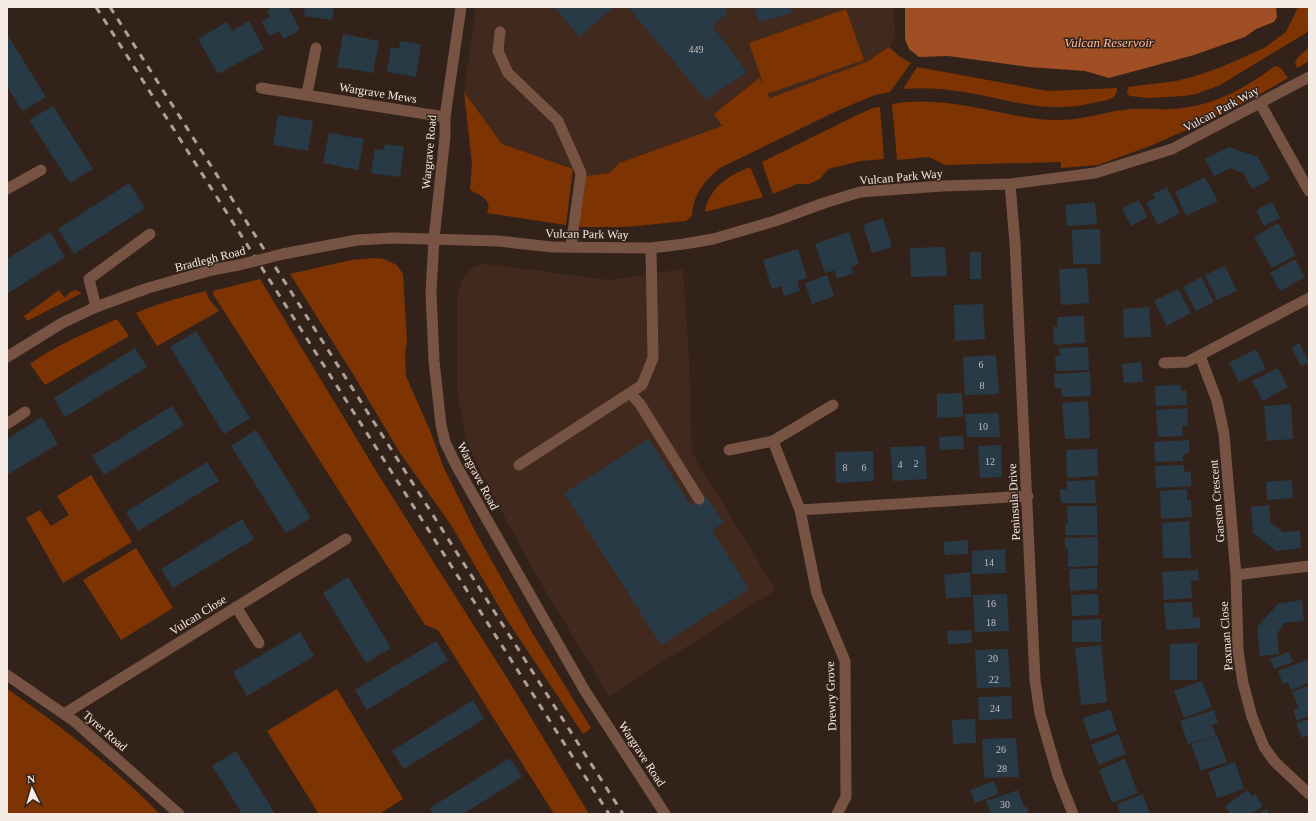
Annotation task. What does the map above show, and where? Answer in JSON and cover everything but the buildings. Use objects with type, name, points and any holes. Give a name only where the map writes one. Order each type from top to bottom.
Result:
[{"type":"street","name":"Wargrave Road","points":[[461,7],[445,117],[445,136],[434,239],[431,292],[434,361],[441,425],[445,442],[457,467],[585,691],[665,814]]},
{"type":"street","points":[[500,32],[498,51],[508,73],[558,121],[581,173],[571,247]]},
{"type":"street","points":[[307,94],[316,48]]},
{"type":"street","name":"Vulcan Park Way","points":[[434,239],[498,241],[552,247],[651,248],[712,239],[776,221],[824,203],[860,192],[942,186],[1010,184],[1095,173],[1172,149],[1309,76]]},
{"type":"street","name":"Wargrave Mews","points":[[261,88],[307,94],[445,117]]},
{"type":"street","points":[[1260,103],[1309,191]]},
{"type":"street","points":[[7,189],[41,170]]},
{"type":"street","name":"Peninsula Drive","points":[[1010,184],[1015,243],[1020,364],[1028,496],[1032,632],[1036,680],[1040,714],[1058,776],[1073,814]]},
{"type":"street","points":[[96,307],[89,279],[150,234]]},
{"type":"street","name":"Bradlegh Road","points":[[7,357],[62,323],[96,307],[160,284],[212,270],[283,254],[357,240],[393,238],[434,239]]},
{"type":"street","points":[[519,465],[642,385],[653,358],[651,248]]},
{"type":"street","points":[[1164,363],[1187,362],[1309,298]]},
{"type":"street","name":"Garston Crescent","points":[[1200,356],[1217,401],[1224,434],[1236,575]]},
{"type":"street","points":[[630,393],[640,404],[699,499]]},
{"type":"street","points":[[728,450],[773,441],[833,404]]},
{"type":"street","points":[[7,424],[25,412]]},
{"type":"street","name":"Drewry Grove","points":[[773,441],[800,510],[817,594],[845,661],[846,797],[837,814]]},
{"type":"street","points":[[800,510],[1028,496]]},
{"type":"street","name":"Vulcan Close","points":[[64,714],[346,539]]},
{"type":"street","points":[[1236,575],[1309,566]]},
{"type":"street","name":"Paxman Close","points":[[1236,575],[1238,651],[1243,682],[1252,717],[1264,747],[1274,762],[1309,794]]},
{"type":"street","points":[[236,607],[259,643]]},
{"type":"street","name":"Tyrer Road","points":[[7,675],[74,721],[179,814]]},
{"type":"shaded area","points":[[476,7],[894,7],[895,37],[889,47],[866,62],[770,98],[759,78],[714,114],[722,126],[619,163],[610,173],[586,176],[573,169],[502,144],[464,92]]},
{"type":"shaded area","points":[[1298,7],[1309,7],[1309,30],[1306,33],[1220,85],[1196,94],[1184,96],[1149,98],[1130,96],[1127,94],[1128,87],[1176,81],[1195,76],[1219,68],[1264,48],[1286,32]]},
{"type":"shaded area","points":[[846,9],[864,60],[767,94],[770,98],[866,62],[889,47],[899,56],[911,63],[890,92],[875,95],[839,110],[720,168],[704,183],[700,189],[695,201],[692,216],[686,221],[626,227],[580,227],[579,216],[586,176],[610,173],[619,163],[722,126],[714,114],[759,78],[764,86],[749,43]]},
{"type":"shaded area","points":[[1309,48],[1309,61],[1297,68],[1295,63],[1298,57]]},
{"type":"shaded area","points":[[1275,66],[1280,67],[1288,78],[1252,99],[1214,118],[1150,146],[1098,165],[1061,168],[1061,162],[945,165],[929,157],[897,160],[892,104],[911,102],[948,103],[1051,120],[1081,118],[1129,109],[1186,108],[1226,96],[1251,83]]},
{"type":"shaded area","points":[[917,67],[1048,91],[1117,88],[1117,92],[1111,99],[1104,101],[1066,107],[1049,107],[1024,104],[949,90],[926,88],[903,89]]},
{"type":"shaded area","points":[[464,92],[502,144],[573,169],[566,225],[487,213],[487,201],[470,190],[472,164]]},
{"type":"shaded area","points":[[880,107],[884,159],[861,161],[828,169],[820,179],[809,184],[797,184],[773,194],[762,162],[853,117],[873,108]]},
{"type":"shaded area","points":[[750,167],[763,197],[705,212],[708,201],[722,182],[732,175]]},
{"type":"shaded area","points":[[374,258],[384,259],[397,265],[403,274],[407,340],[405,356],[406,376],[431,433],[443,466],[475,531],[533,634],[591,728],[583,734],[507,620],[451,525],[400,453],[353,374],[290,274],[351,260]]},
{"type":"shaded area","points":[[486,264],[610,280],[683,269],[689,358],[692,453],[776,590],[609,696],[536,575],[484,479],[466,439],[457,392],[457,299],[461,282],[464,277],[476,266]]},
{"type":"shaded area","points":[[260,279],[381,479],[509,681],[589,814],[554,814],[438,630],[425,625],[213,294],[213,291]]},
{"type":"shaded area","points":[[59,290],[65,298],[70,292],[76,290],[82,293],[27,321],[24,316]]},
{"type":"shaded area","points":[[206,291],[209,299],[219,311],[157,346],[136,313],[162,303]]},
{"type":"shaded area","points":[[117,319],[129,336],[45,385],[30,364],[61,345]]},
{"type":"shaded area","points":[[91,475],[132,542],[63,583],[26,518],[40,510],[51,526],[69,515],[57,496]]},
{"type":"shaded area","points":[[136,548],[173,608],[121,640],[83,580]]},
{"type":"shaded area","points":[[7,689],[47,717],[87,748],[143,797],[160,814],[7,814]]},
{"type":"shaded area","points":[[337,689],[403,799],[379,814],[319,814],[267,731]]},
{"type":"water","name":"Vulcan Reservoir","points":[[905,7],[1276,7],[1277,17],[1274,22],[1256,29],[1245,37],[1194,55],[1109,78],[1085,71],[1029,67],[948,56],[919,57],[909,49],[905,39]]},
{"type":"railway","points":[[96,7],[609,814]]},
{"type":"railway","points":[[110,7],[623,814]]}]
